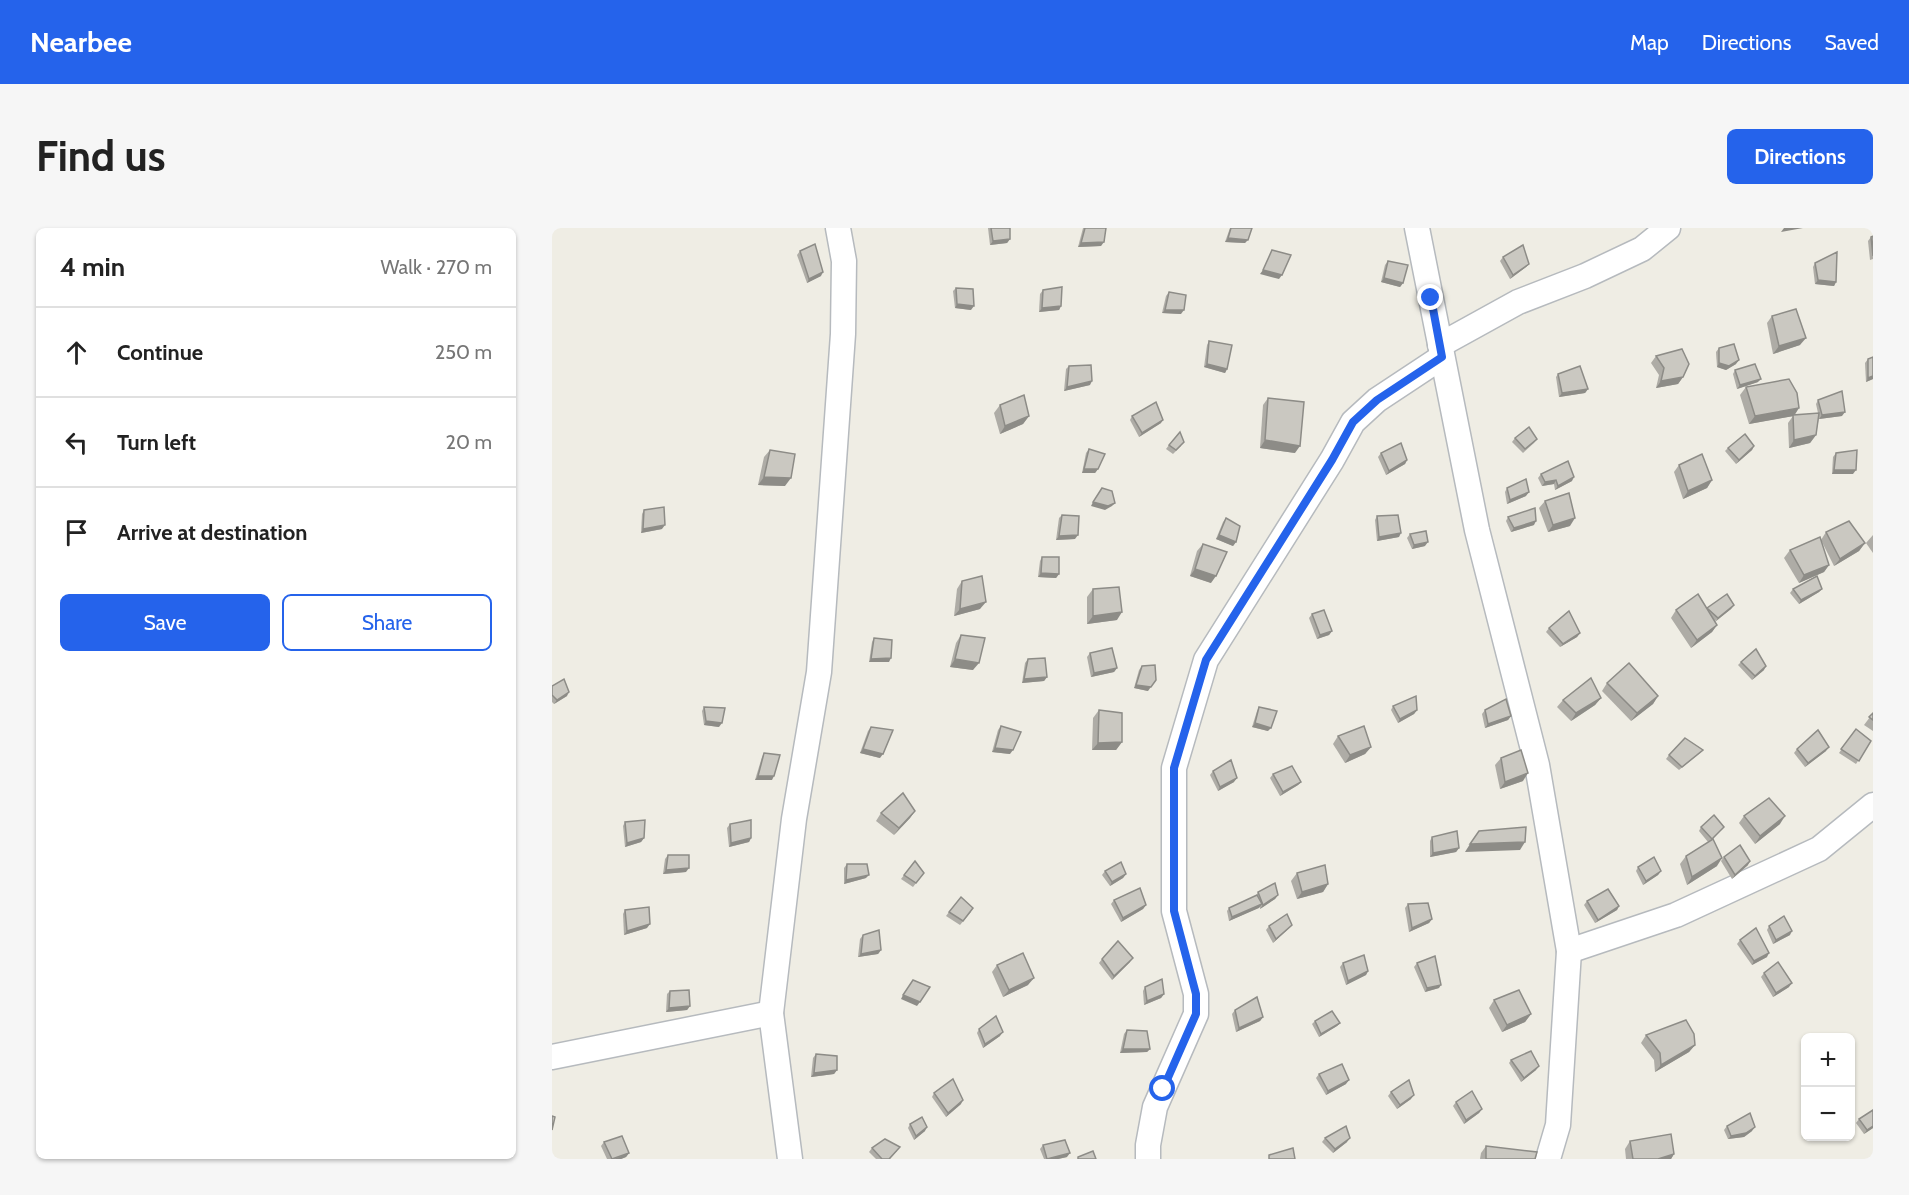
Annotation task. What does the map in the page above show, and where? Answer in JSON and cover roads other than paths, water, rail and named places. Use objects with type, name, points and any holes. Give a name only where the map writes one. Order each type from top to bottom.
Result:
[{"type":"street","points":[[790,1159],[771,1013],[794,819],[819,672],[843,334],[844,261],[838,228]]},
{"type":"street","points":[[1417,228],[1477,530],[1537,765],[1569,951],[1558,1125],[1548,1159]]},
{"type":"street","points":[[1148,1159],[1148,1145],[1155,1107],[1196,1014],[1196,994],[1174,911],[1174,768],[1206,660],[1332,460],[1353,422],[1377,400],[1441,351],[1518,302],[1585,276],[1642,249],[1668,228]]},
{"type":"street","points":[[1569,951],[1676,915],[1819,849],[1873,804]]},
{"type":"street","points":[[552,1057],[771,1013]]}]
